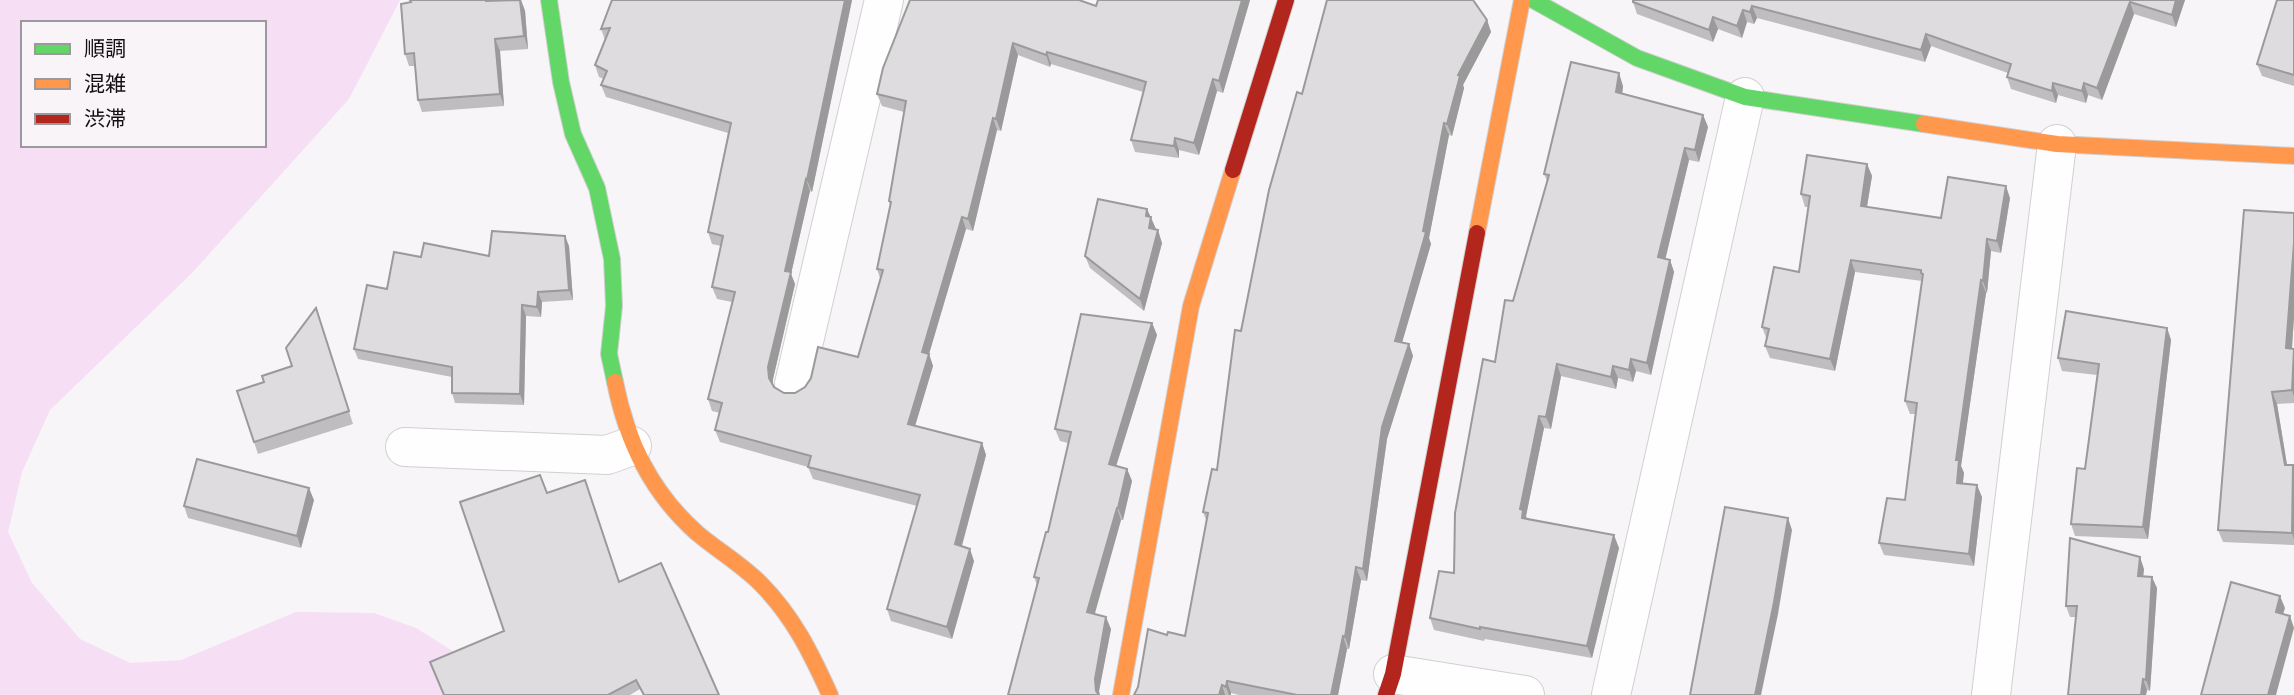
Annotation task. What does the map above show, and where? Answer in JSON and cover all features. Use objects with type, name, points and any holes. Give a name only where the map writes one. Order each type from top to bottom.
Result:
[{"type":"street","points":[[549,0],[561,82],[573,134],[597,188],[612,260],[614,306],[609,354],[632,446],[660,494],[696,532],[760,583],[802,635],[830,695]]},
{"type":"street","points":[[794,384],[884,0]]},
{"type":"street","points":[[1121,695],[1191,306],[1286,0]]},
{"type":"street","points":[[1522,0],[1389,685],[1525,695]]},
{"type":"street","points":[[1533,0],[1637,58],[1745,97],[2057,144],[2294,156]]},
{"type":"street","points":[[1611,695],[1745,97]]},
{"type":"street","points":[[1991,695],[2057,144]]},
{"type":"street","points":[[405,447],[607,456],[632,446]]},
{"type":"shaded area","points":[[0,0],[400,0],[349,99],[192,273],[50,410],[22,472],[8,532],[32,583],[80,639],[130,663],[181,660],[296,612],[374,613],[416,628],[467,660],[488,695],[0,695]]},
{"type":"building","points":[[410,0],[520,0],[524,36],[495,39],[500,94],[418,100],[414,53],[405,54],[401,4],[411,2]]},
{"type":"building","points":[[612,0],[845,0],[785,271],[791,272],[768,367],[769,378],[774,387],[784,393],[795,393],[805,387],[811,378],[818,347],[858,357],[883,270],[877,269],[891,202],[889,201],[906,101],[877,94],[883,68],[910,0],[1079,0],[1096,6],[1098,0],[1242,0],[1219,81],[1213,79],[1194,143],[1175,138],[1174,146],[1131,140],[1146,82],[1047,52],[1046,55],[1013,43],[996,119],[993,118],[968,219],[962,217],[922,352],[929,354],[908,424],[982,443],[955,544],[970,549],[947,627],[887,609],[920,495],[808,467],[811,456],[715,430],[722,403],[708,399],[735,292],[712,287],[723,236],[708,232],[731,123],[601,85],[607,71],[595,65],[610,28],[601,29]]},
{"type":"building","points":[[1327,0],[1473,0],[1487,20],[1458,75],[1460,76],[1447,124],[1444,123],[1423,231],[1426,232],[1395,341],[1409,344],[1382,427],[1363,569],[1356,567],[1345,637],[1343,636],[1331,695],[1297,695],[1227,681],[1226,687],[1222,685],[1219,695],[1134,695],[1138,687],[1148,629],[1167,635],[1168,632],[1185,636],[1208,513],[1203,512],[1212,469],[1217,470],[1235,330],[1241,331],[1269,190],[1297,92],[1302,94]]},
{"type":"building","points":[[1633,0],[2176,0],[2172,15],[2130,2],[2097,88],[2084,83],[2082,91],[2053,83],[2052,91],[2007,77],[2011,64],[1926,34],[1921,50],[1752,6],[1750,12],[1743,10],[1737,26],[1713,17],[1709,30]]},
{"type":"building","points":[[2277,0],[2294,0],[2294,75],[2257,64]]},
{"type":"building","points":[[1571,62],[1619,73],[1616,92],[1703,115],[1695,150],[1685,148],[1658,257],[1670,260],[1647,363],[1631,359],[1629,370],[1613,366],[1611,377],[1557,364],[1546,417],[1539,416],[1520,509],[1523,510],[1522,518],[1614,535],[1587,646],[1430,618],[1439,571],[1454,573],[1455,513],[1483,359],[1495,362],[1505,300],[1513,301],[1549,175],[1544,174]]},
{"type":"building","points":[[1807,155],[1867,164],[1861,206],[1941,218],[1948,177],[2006,186],[1997,241],[1987,239],[1956,460],[1959,460],[1957,483],[1977,485],[1969,554],[1879,543],[1887,498],[1905,500],[1917,403],[1905,401],[1923,274],[1921,270],[1851,260],[1830,359],[1765,346],[1769,329],[1762,327],[1774,267],[1799,272],[1810,196],[1801,194]]},
{"type":"building","points":[[1098,199],[1147,209],[1146,216],[1151,217],[1149,228],[1158,230],[1140,299],[1085,256]]},
{"type":"building","points":[[2244,210],[2294,213],[2286,348],[2294,349],[2292,390],[2272,392],[2285,465],[2293,465],[2292,533],[2218,530]]},
{"type":"building","points":[[492,231],[565,236],[569,290],[538,292],[537,307],[522,305],[520,394],[452,393],[452,367],[354,349],[367,285],[387,289],[394,252],[421,257],[424,243],[489,256]]},
{"type":"building","points":[[316,308],[349,411],[254,442],[237,391],[264,382],[262,376],[292,366],[286,348]]},
{"type":"building","points":[[2066,311],[2167,328],[2143,527],[2071,524],[2077,468],[2085,469],[2099,364],[2058,358]]},
{"type":"building","points":[[1081,314],[1152,323],[1109,464],[1127,469],[1087,612],[1106,617],[1095,679],[1099,695],[1008,695],[1039,578],[1034,577],[1048,532],[1071,432],[1055,429]]},
{"type":"building","points":[[197,459],[309,488],[297,536],[184,506]]},
{"type":"building","points":[[540,475],[547,493],[585,480],[619,582],[661,563],[719,695],[644,695],[636,680],[608,695],[444,695],[430,662],[504,631],[460,502]]},
{"type":"building","points":[[1725,507],[1788,518],[1774,602],[1755,695],[1690,695]]},
{"type":"building","points":[[2070,538],[2140,557],[2138,576],[2152,577],[2146,680],[2143,679],[2141,695],[2068,695],[2077,606],[2066,606]]},
{"type":"building","points":[[2231,582],[2280,596],[2276,612],[2290,616],[2268,695],[2201,695]]},
{"type":"traffic: fast","points":[[549,0],[561,82],[573,134],[597,188],[612,259],[614,306],[609,354],[615,382]]},
{"type":"traffic: fast","points":[[1533,0],[1637,58],[1745,97],[1924,124]]},
{"type":"traffic: slow","points":[[1477,233],[1522,0]]},
{"type":"traffic: slow","points":[[1924,124],[2057,144],[2294,156]]},
{"type":"traffic: slow","points":[[1121,695],[1191,306],[1233,170]]},
{"type":"traffic: slow","points":[[615,382],[634,445],[643,465],[666,501],[697,533],[745,570],[772,596],[800,636],[830,695]]},
{"type":"traffic: jam","points":[[1233,170],[1286,0]]},
{"type":"traffic: jam","points":[[1386,695],[1393,674],[1477,233]]}]
